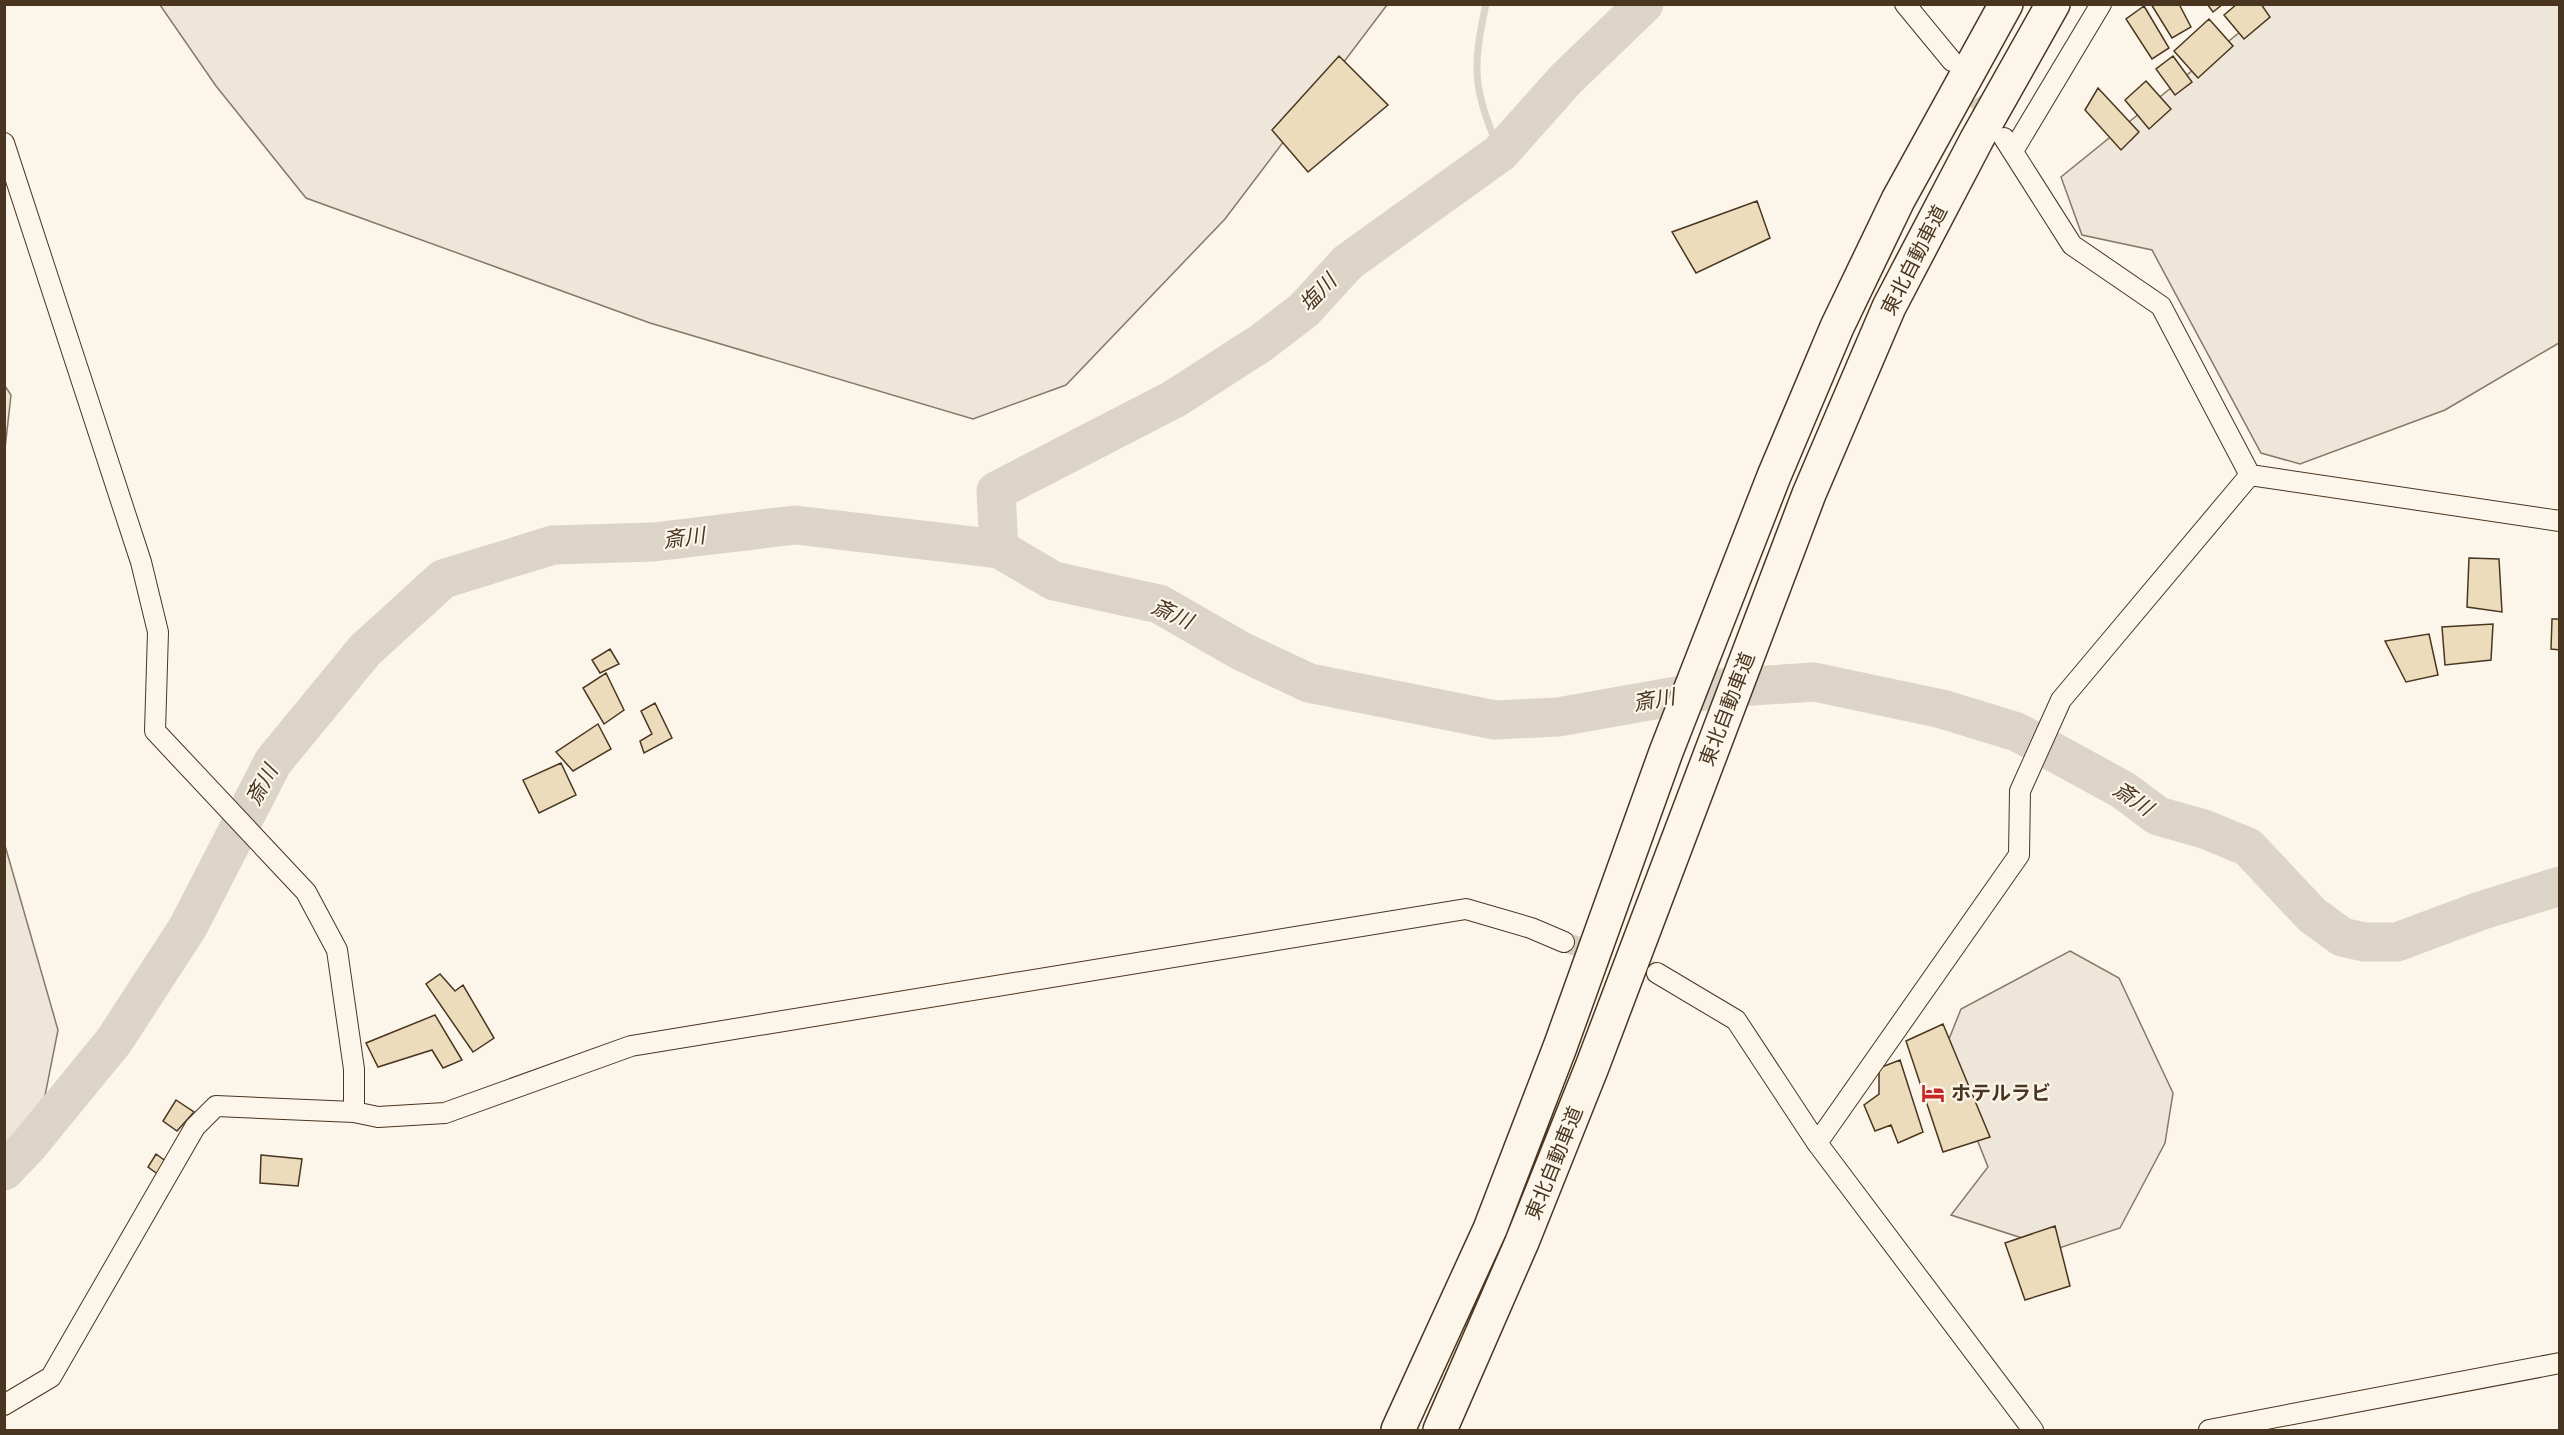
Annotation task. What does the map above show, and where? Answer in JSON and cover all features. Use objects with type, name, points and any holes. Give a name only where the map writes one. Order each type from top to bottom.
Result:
[{"type":"highway","name":"東北自動車道","points":[[1398,1431],[1490,1229],[1564,1036],[1666,752],[1774,476],[1837,327],[1898,200],[2006,4]]},
{"type":"highway","name":"東北自動車道","points":[[1440,1431],[1522,1242],[1579,1100],[1809,494],[1889,307],[1977,139],[2054,4]]},
{"type":"street","points":[[1905,4],[1952,61]]},
{"type":"street","points":[[2101,4],[2008,145],[2072,245],[2161,306],[2250,475]]},
{"type":"street","points":[[4,143],[143,572],[158,632],[155,731],[306,892],[338,950],[354,1069],[354,1112]]},
{"type":"street","points":[[2250,475],[2559,521]]},
{"type":"street","points":[[1817,1143],[2019,855],[2020,791],[2061,700],[2250,475]]},
{"type":"street","points":[[4,1405],[51,1377],[195,1127],[216,1106],[354,1112],[378,1117],[445,1113],[631,1046],[1466,909],[1531,928],[1564,942]]},
{"type":"street","points":[[1657,973],[1736,1020],[1817,1143],[2033,1431]]},
{"type":"street","points":[[2209,1431],[2559,1363]]},
{"type":"shaded area","points":[[160,5],[1387,5],[1225,219],[1066,385],[973,419],[650,323],[306,198],[216,86]]},
{"type":"shaded area","points":[[2263,5],[2559,5],[2559,343],[2445,410],[2300,464],[2261,453],[2152,250],[2082,235],[2061,177],[2251,23]]},
{"type":"shaded area","points":[[5,386],[11,395],[5,449]]},
{"type":"shaded area","points":[[4,842],[58,1030],[39,1126],[5,1166]]},
{"type":"shaded area","points":[[2070,951],[2119,978],[2173,1093],[2165,1143],[2120,1228],[2056,1249],[1951,1215],[1988,1167],[1943,1054],[1961,1009]]},
{"type":"building","points":[[2151,4],[2179,4],[2191,27],[2172,38]]},
{"type":"building","points":[[2207,4],[2223,4],[2213,12]]},
{"type":"building","points":[[2237,4],[2261,4],[2270,17],[2244,39],[2224,15]]},
{"type":"building","points":[[2144,6],[2169,48],[2152,59],[2126,19]]},
{"type":"building","points":[[2209,19],[2233,46],[2198,78],[2174,51]]},
{"type":"building","points":[[1339,56],[1388,105],[1308,172],[1272,130]]},
{"type":"building","points":[[2173,56],[2192,82],[2175,95],[2156,69]]},
{"type":"building","points":[[2146,81],[2171,109],[2149,129],[2125,100]]},
{"type":"building","points":[[2098,88],[2139,132],[2121,150],[2085,110]]},
{"type":"building","points":[[1757,201],[1770,238],[1696,273],[1672,232]]},
{"type":"building","points":[[2469,558],[2499,559],[2502,612],[2467,607]]},
{"type":"building","points":[[2552,619],[2560,619],[2560,650],[2551,649]]},
{"type":"building","points":[[2493,624],[2491,660],[2445,665],[2442,627]]},
{"type":"building","points":[[2429,634],[2438,675],[2406,682],[2385,641]]},
{"type":"building","points":[[610,649],[619,664],[600,673],[592,660]]},
{"type":"building","points":[[606,673],[624,710],[604,724],[583,688]]},
{"type":"building","points":[[655,703],[672,738],[644,753],[640,741],[652,734],[641,711]]},
{"type":"building","points":[[598,724],[611,749],[573,771],[556,752]]},
{"type":"building","points":[[561,763],[576,795],[539,813],[523,780]]},
{"type":"building","points":[[440,974],[455,991],[463,985],[494,1038],[473,1052],[426,984]]},
{"type":"building","points":[[435,1015],[462,1060],[443,1068],[432,1050],[378,1067],[366,1043]]},
{"type":"building","points":[[1943,1024],[1990,1137],[1943,1152],[1906,1041]]},
{"type":"building","points":[[1900,1060],[1923,1132],[1898,1143],[1891,1125],[1875,1131],[1864,1105],[1879,1094],[1879,1068]]},
{"type":"building","points":[[176,1100],[194,1112],[177,1131],[163,1121]]},
{"type":"building","points":[[156,1154],[167,1162],[159,1175],[148,1167]]},
{"type":"building","points":[[261,1155],[302,1159],[298,1186],[260,1183]]},
{"type":"building","points":[[2055,1226],[2070,1286],[2025,1300],[2005,1243]]},
{"type":"waterway","points":[[1486,4],[1478,47],[1478,80],[1480,96],[1500,153]]},
{"type":"waterway","name":"塩川","points":[[999,549],[996,491],[1174,399],[1261,343],[1304,310],[1348,262],[1500,153],[1566,79],[1644,4]]},
{"type":"waterway","name":"斎川","points":[[4,1171],[28,1146],[114,1041],[188,927],[273,762],[365,650],[443,579],[553,545],[654,542],[795,525],[999,549],[1054,581],[1159,604],[1241,651],[1309,683],[1495,720],[1558,717],[1722,688],[1814,682],[1942,709],[2017,732],[2123,790],[2158,816],[2204,829],[2248,847],[2312,915],[2342,937],[2364,942],[2397,942],[2480,911],[2560,886]]},
{"type":"tunnel","points":[[1960,73],[1994,123]]},
{"type":"tunnel","points":[[1564,942],[1657,973]]},
{"type":"place","name":"ホテルラビ","points":[[1933,1093]]}]
